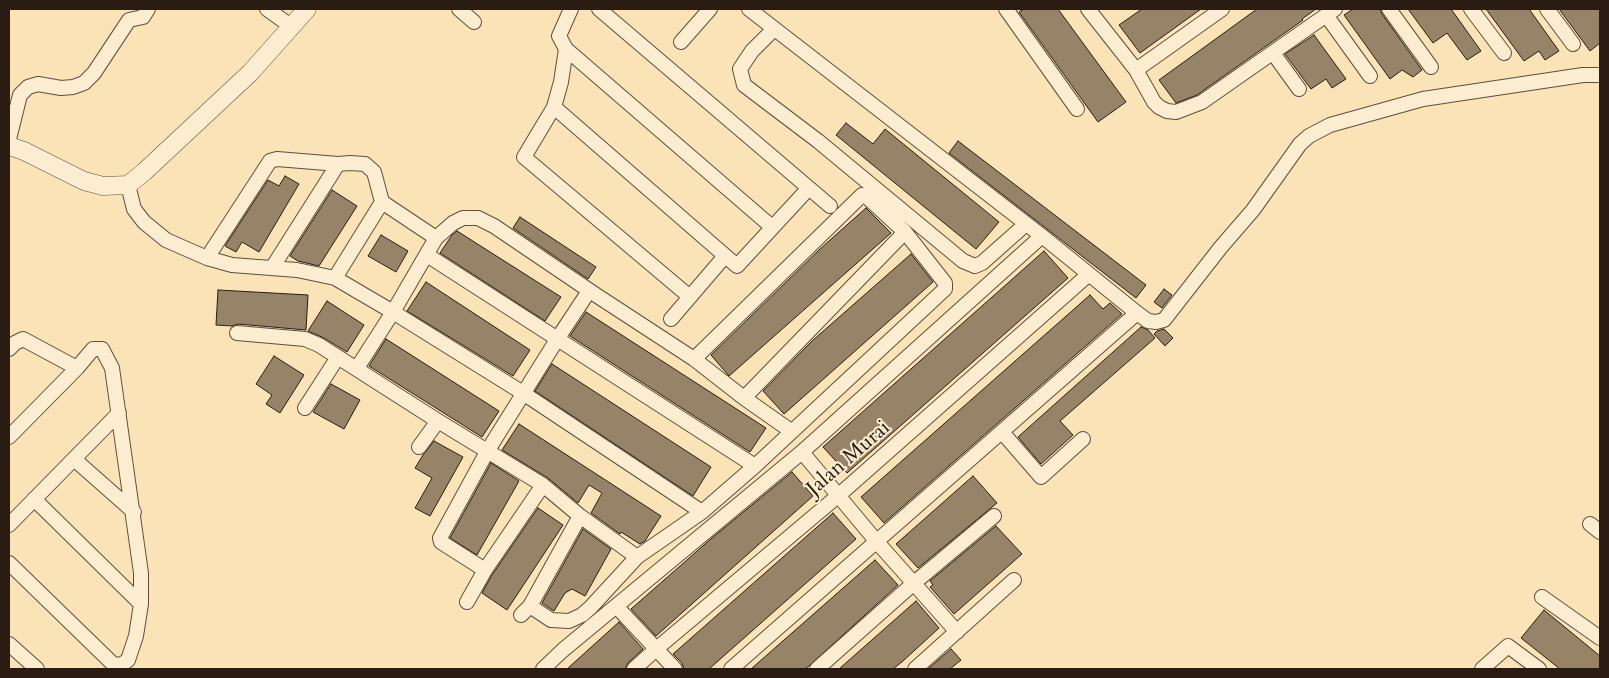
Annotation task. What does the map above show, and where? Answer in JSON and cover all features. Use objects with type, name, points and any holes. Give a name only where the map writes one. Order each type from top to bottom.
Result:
[{"type":"street","points":[[9,139],[20,95],[28,87],[38,84],[61,88],[73,87],[84,83],[94,74],[129,20],[143,17],[148,9]]},
{"type":"street","points":[[267,9],[288,24],[303,14]]},
{"type":"street","points":[[458,9],[474,22]]},
{"type":"street","points":[[571,9],[559,36],[566,49],[772,227]]},
{"type":"street","points":[[599,9],[830,206]]},
{"type":"street","points":[[681,42],[710,9]]},
{"type":"street","points":[[749,9],[1042,236],[1137,313],[1148,321],[1156,322],[1164,320],[1221,247],[1254,210],[1300,144],[1309,136],[1330,125],[1423,99],[1583,75],[1600,75]]},
{"type":"street","points":[[1006,9],[1077,109]]},
{"type":"street","points":[[1136,70],[1222,9]]},
{"type":"street","points":[[1389,9],[1431,67]]},
{"type":"street","points":[[1471,9],[1504,53]]},
{"type":"street","points":[[1547,9],[1573,44]]},
{"type":"street","points":[[1094,11],[1136,70],[1154,102],[1168,112],[1176,112],[1202,102],[1331,12],[1370,76]]},
{"type":"street","points":[[9,146],[24,151],[84,181],[103,186],[128,184],[144,172],[238,84],[303,14]]},
{"type":"street","points":[[774,29],[752,51],[740,69],[744,85],[818,141],[963,260],[976,266],[982,263],[1026,224]]},
{"type":"street","points":[[566,49],[561,82],[554,107],[524,157],[690,298]]},
{"type":"street","points":[[1273,53],[1299,89]]},
{"type":"street","points":[[554,107],[737,266],[808,189]]},
{"type":"street","points":[[207,258],[270,161],[277,159],[338,164],[365,164],[374,172],[382,202],[436,238]]},
{"type":"street","points":[[272,268],[338,164]]},
{"type":"street","points":[[128,184],[134,209],[144,222],[166,240],[207,258],[232,265],[297,270],[335,278],[523,393],[702,512]]},
{"type":"street","points":[[580,516],[525,610],[552,620],[569,621],[591,607],[637,557],[702,512],[755,466],[945,289],[945,283],[905,232],[866,196],[862,195],[694,359]]},
{"type":"street","points":[[335,278],[382,202]]},
{"type":"street","points":[[357,368],[393,312],[436,238],[453,223],[463,218],[478,218],[494,226],[589,291],[694,359],[744,398],[791,431]]},
{"type":"street","points":[[744,398],[905,232]]},
{"type":"street","points":[[544,669],[563,650],[802,452],[1042,236]]},
{"type":"street","points":[[427,255],[755,466]]},
{"type":"street","points":[[671,319],[725,256]]},
{"type":"street","name":"Jalan Murai","points":[[634,669],[839,495],[1088,274]]},
{"type":"street","points":[[485,570],[442,542],[440,538],[488,450],[589,291]]},
{"type":"street","points":[[731,669],[1137,313]]},
{"type":"street","points":[[237,333],[305,339],[319,345],[543,485],[580,516],[637,557]]},
{"type":"street","points":[[9,349],[23,339],[77,368]]},
{"type":"street","points":[[9,437],[77,368],[93,349],[102,349],[112,368],[134,512],[141,573],[141,604],[136,636],[128,660],[121,665],[113,664],[9,563]]},
{"type":"street","points":[[304,408],[338,357]]},
{"type":"street","points":[[9,525],[119,413]]},
{"type":"street","points":[[419,447],[438,421]]},
{"type":"street","points":[[1002,432],[1041,476],[1083,439]]},
{"type":"street","points":[[802,452],[877,542],[957,632]]},
{"type":"street","points":[[74,459],[134,512]]},
{"type":"street","points":[[467,602],[485,570],[543,485]]},
{"type":"street","points":[[34,499],[141,604]]},
{"type":"street","points":[[817,669],[914,583],[994,516]]},
{"type":"street","points":[[914,669],[1014,580]]},
{"type":"street","points":[[1542,597],[1600,638]]},
{"type":"street","points":[[616,606],[655,650],[675,669]]},
{"type":"street","points":[[9,644],[37,669]]},
{"type":"street","points":[[1482,669],[1508,646],[1539,669]]},
{"type":"building","points":[[1024,9],[1058,9],[1126,102],[1098,122],[1019,12]]},
{"type":"building","points":[[1142,9],[1201,9],[1140,53],[1119,25]]},
{"type":"building","points":[[1257,9],[1316,9],[1197,95],[1176,103],[1159,80]]},
{"type":"building","points":[[1353,9],[1380,9],[1422,70],[1413,77],[1402,70],[1390,79],[1344,15]]},
{"type":"building","points":[[1408,9],[1451,9],[1481,51],[1467,60],[1447,33],[1433,43]]},
{"type":"building","points":[[1486,9],[1529,9],[1559,51],[1545,60],[1539,51],[1524,61]]},
{"type":"building","points":[[1559,9],[1600,9],[1600,43],[1590,51]]},
{"type":"building","points":[[1314,35],[1346,79],[1332,88],[1326,79],[1311,89],[1285,54]]},
{"type":"building","points":[[846,123],[873,144],[885,129],[999,222],[976,249],[836,135]]},
{"type":"building","points":[[958,141],[1146,285],[1136,298],[949,153]]},
{"type":"building","points":[[285,176],[299,184],[259,252],[242,242],[236,252],[225,246],[268,180],[279,186]]},
{"type":"building","points":[[332,190],[357,206],[319,266],[298,261],[290,256]]},
{"type":"building","points":[[866,208],[891,233],[729,376],[711,355],[820,249]]},
{"type":"building","points":[[520,217],[596,267],[588,279],[513,228]]},
{"type":"building","points":[[457,231],[561,297],[545,321],[440,253],[452,235]]},
{"type":"building","points":[[381,235],[408,251],[396,272],[368,256]]},
{"type":"building","points":[[1044,251],[1068,278],[847,473],[823,447]]},
{"type":"building","points":[[911,254],[933,282],[784,414],[763,391],[812,341]]},
{"type":"building","points":[[426,282],[530,350],[513,376],[407,311]]},
{"type":"building","points":[[1164,289],[1172,295],[1162,308],[1154,302]]},
{"type":"building","points":[[218,290],[308,295],[306,330],[238,324],[232,326],[216,325]]},
{"type":"building","points":[[1090,295],[1103,309],[1110,303],[1122,314],[884,523],[861,497]]},
{"type":"building","points":[[327,301],[364,325],[347,352],[308,331]]},
{"type":"building","points":[[586,312],[766,428],[750,452],[570,336]]},
{"type":"building","points":[[1141,327],[1148,330],[1155,338],[1060,421],[1073,435],[1041,464],[1018,437]]},
{"type":"building","points":[[1164,329],[1173,338],[1165,346],[1154,334]]},
{"type":"building","points":[[386,339],[499,411],[482,437],[369,366]]},
{"type":"building","points":[[274,356],[304,375],[280,413],[266,404],[272,395],[256,384]]},
{"type":"building","points":[[552,364],[711,467],[693,496],[535,391]]},
{"type":"building","points":[[331,384],[360,400],[344,429],[313,412]]},
{"type":"building","points":[[519,424],[661,516],[645,541],[640,544],[621,532],[620,534],[591,513],[602,493],[589,485],[578,503],[548,478],[502,450]]},
{"type":"building","points":[[434,441],[463,457],[430,516],[415,508],[432,478],[415,468]]},
{"type":"building","points":[[491,463],[519,481],[477,555],[450,538]]},
{"type":"building","points":[[792,472],[813,496],[656,636],[631,609],[712,538]]},
{"type":"building","points":[[973,476],[997,503],[918,568],[896,544]]},
{"type":"building","points":[[538,508],[563,525],[507,610],[482,593],[492,575]]},
{"type":"building","points":[[833,513],[856,539],[709,669],[684,669],[682,663],[673,654]]},
{"type":"building","points":[[996,526],[1022,554],[954,614],[930,587],[933,585],[930,581]]},
{"type":"building","points":[[583,529],[611,549],[585,596],[572,589],[565,593],[554,611],[542,603]]},
{"type":"building","points":[[875,560],[898,585],[809,666],[805,669],[751,669]]},
{"type":"building","points":[[916,601],[939,628],[903,661],[893,669],[839,669]]},
{"type":"building","points":[[1544,610],[1600,656],[1600,669],[1560,669],[1521,638]]},
{"type":"building","points":[[619,622],[643,649],[628,663],[625,669],[567,669]]},
{"type":"building","points":[[951,649],[961,660],[950,669],[928,669]]}]
